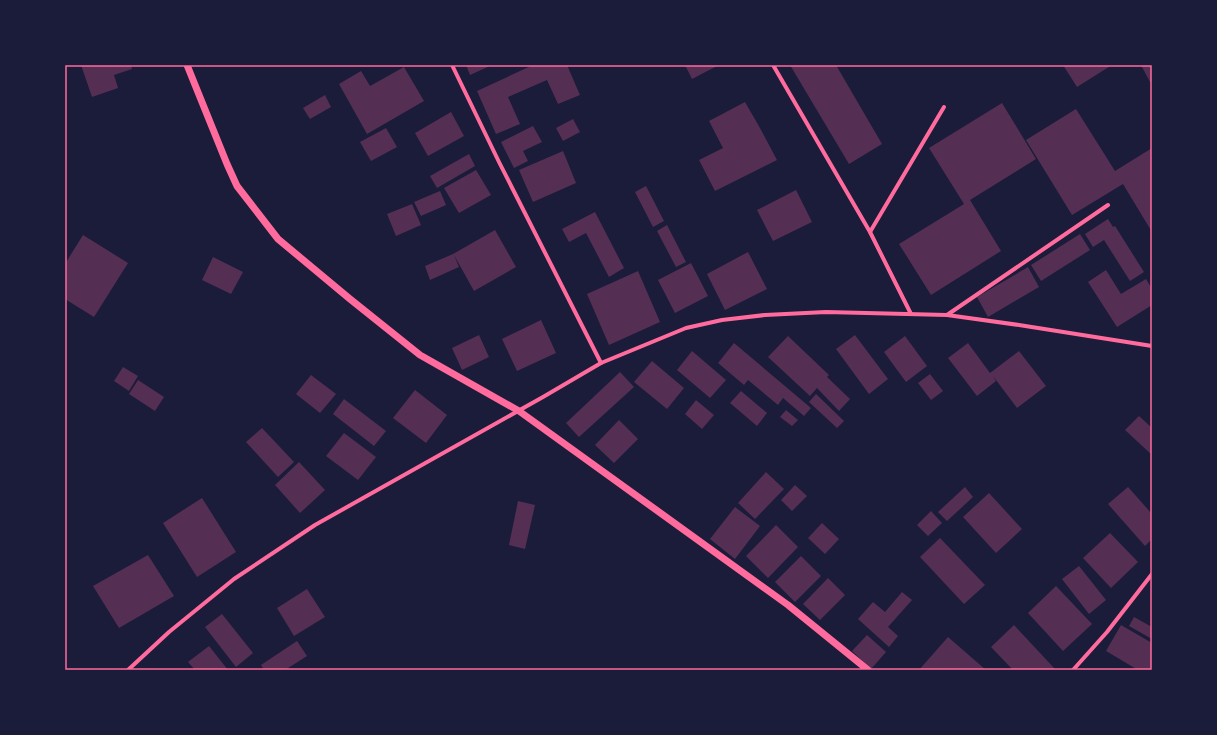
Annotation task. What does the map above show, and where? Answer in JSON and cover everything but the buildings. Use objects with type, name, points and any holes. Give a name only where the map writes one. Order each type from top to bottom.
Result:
[{"type":"street","points":[[187,65],[237,186],[278,240],[420,355],[519,411],[788,605],[868,670]]},
{"type":"street","points":[[452,65],[499,162],[601,363]]},
{"type":"street","points":[[773,65],[870,232],[911,314]]},
{"type":"street","points":[[870,232],[944,107]]},
{"type":"street","points":[[947,315],[1108,204]]},
{"type":"street","points":[[128,670],[169,632],[234,579],[315,525],[519,411],[601,363],[686,328],[722,320],[765,314],[826,312],[947,315],[1019,324],[1152,346]]},
{"type":"street","points":[[1074,670],[1107,632],[1152,574]]}]
